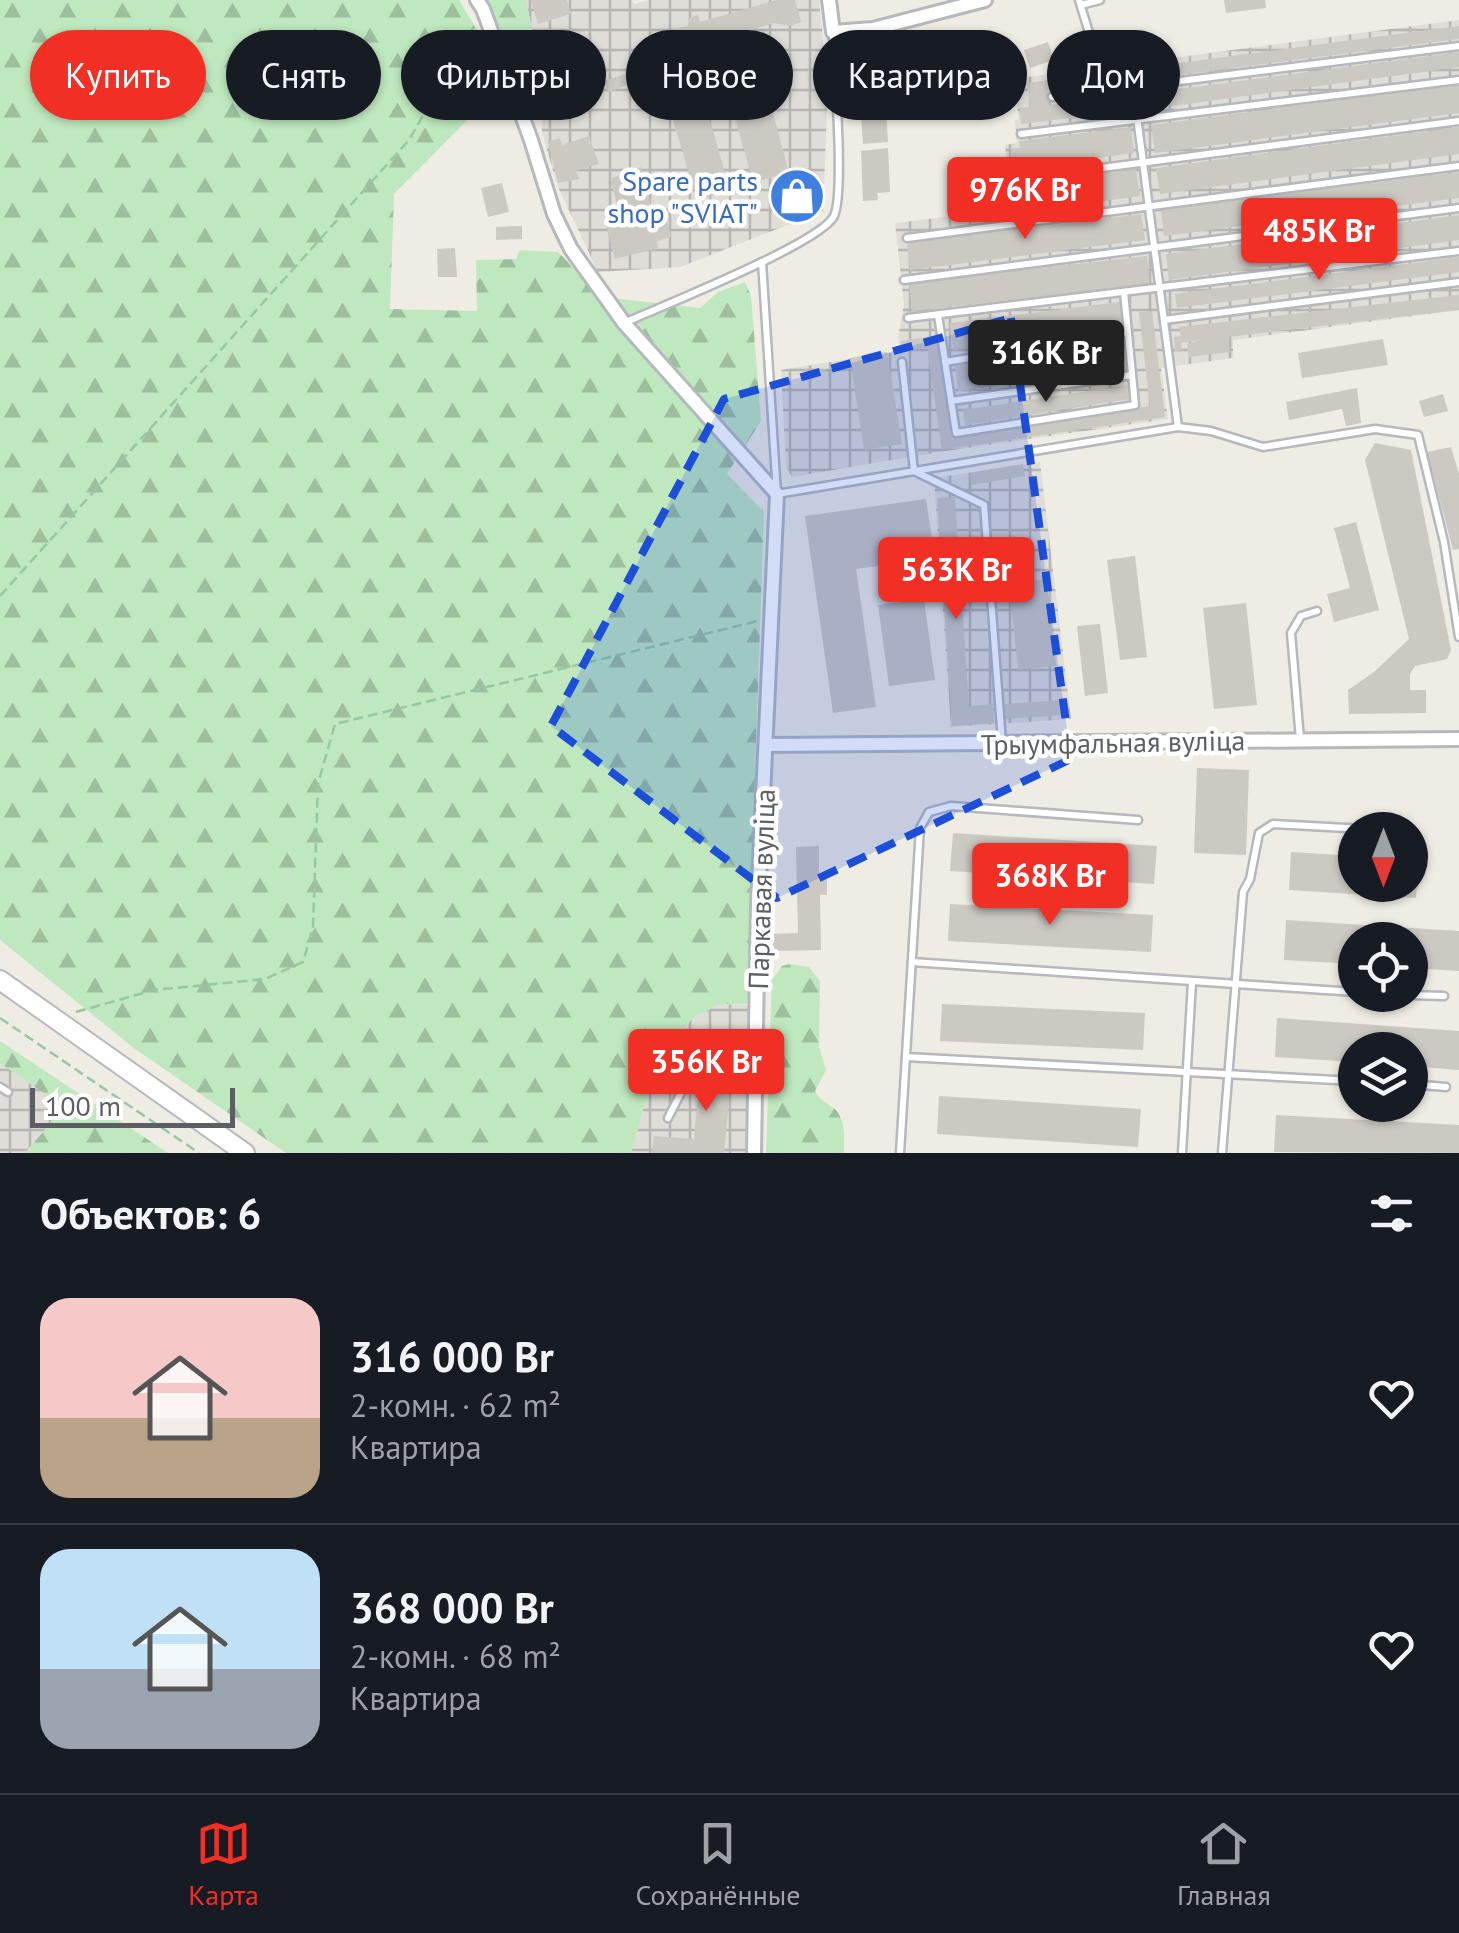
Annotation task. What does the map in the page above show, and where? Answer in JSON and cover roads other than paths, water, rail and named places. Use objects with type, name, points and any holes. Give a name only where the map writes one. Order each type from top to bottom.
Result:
[{"type":"main road","points":[[2,986],[55,1018],[245,1153]]},
{"type":"street","points":[[828,0],[833,30]]},
{"type":"street","points":[[853,30],[985,0]]},
{"type":"street","points":[[480,5],[570,249],[624,323],[777,494]]},
{"type":"street","name":"Паркавая вуліца","points":[[754,1153],[777,494]]},
{"type":"street","name":"Трыумфальная вуліца","points":[[768,746],[1459,739]]},
{"type":"lane","points":[[1088,30],[1080,2],[1100,0]]},
{"type":"lane","points":[[1180,81],[1459,46]]},
{"type":"lane","points":[[1180,115],[1459,80]]},
{"type":"lane","points":[[624,323],[762,262],[832,221],[836,210],[834,120]]},
{"type":"lane","points":[[1021,134],[1137,120],[1178,427]]},
{"type":"lane","points":[[1002,181],[1459,122]]},
{"type":"lane","points":[[907,238],[1459,166]]},
{"type":"lane","points":[[904,280],[1459,208]]},
{"type":"lane","points":[[908,318],[1459,251]]},
{"type":"lane","points":[[762,262],[777,494],[1178,427],[1211,431],[1264,446],[1375,429],[1418,435],[1444,542],[1459,637]]},
{"type":"lane","points":[[1164,320],[1459,282]]},
{"type":"lane","points":[[938,315],[956,432],[1135,405],[1124,292]]},
{"type":"lane","points":[[945,362],[1128,332]]},
{"type":"lane","points":[[902,362],[914,472]]},
{"type":"lane","points":[[951,401],[1132,376]]},
{"type":"lane","points":[[914,472],[984,505],[1002,744]]},
{"type":"lane","points":[[1300,741],[1290,633],[1301,616],[1317,611]]},
{"type":"lane","points":[[1459,731],[1459,739]]},
{"type":"lane","points":[[900,1153],[920,828],[930,812],[952,806],[1138,820]]},
{"type":"lane","points":[[1222,1153],[1243,892],[1250,879],[1258,832],[1272,824],[1338,828]]},
{"type":"lane","points":[[912,962],[1338,991]]},
{"type":"lane","points":[[1182,1153],[1192,982]]},
{"type":"lane","points":[[1428,995],[1444,996]]},
{"type":"lane","points":[[668,1118],[702,1052],[756,1033]]},
{"type":"lane","points":[[906,1058],[1338,1080]]},
{"type":"lane","points":[[1428,1086],[1446,1087]]},
{"type":"place","name":"Spare parts shop \"SVIAT\"","points":[[797,196]]}]
